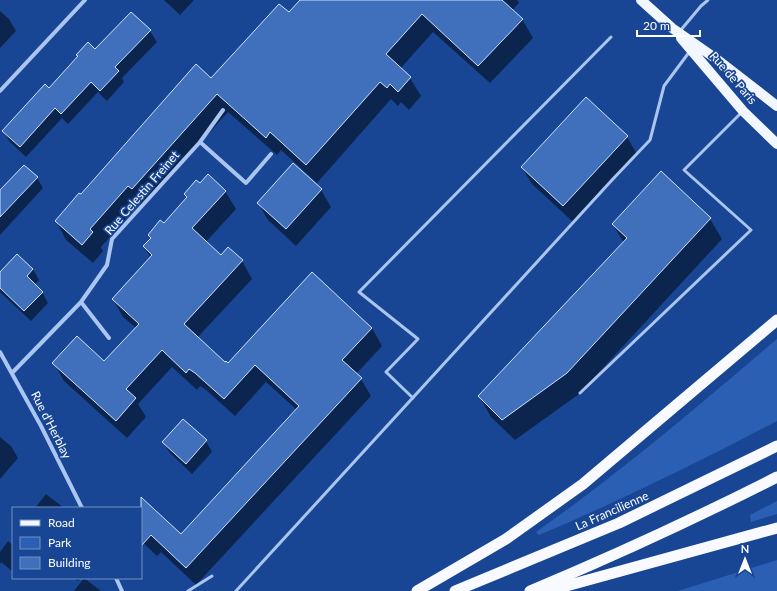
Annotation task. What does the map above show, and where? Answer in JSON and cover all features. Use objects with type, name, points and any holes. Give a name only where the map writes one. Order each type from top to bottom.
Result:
[{"type":"highway","points":[[417,591],[506,539],[582,484],[777,320]]},
{"type":"highway","name":"La Francilienne","points":[[455,591],[619,523],[777,446]]},
{"type":"highway","points":[[530,591],[606,559],[705,513],[777,477]]},
{"type":"highway","points":[[548,591],[777,528]]},
{"type":"main road","name":"Rue de Paris","points":[[641,0],[675,30],[715,58],[777,106]]},
{"type":"main road","name":"Rue de Paris","points":[[675,30],[743,111],[777,144]]},
{"type":"street","points":[[0,91],[85,0]]},
{"type":"street","name":"Rue Celestin Freinet","points":[[12,373],[82,302],[107,265],[112,240],[200,142],[223,110]]},
{"type":"street","points":[[200,142],[246,183],[271,154]]},
{"type":"street","points":[[82,302],[109,338]]},
{"type":"street","name":"Rue d'Herblay","points":[[0,352],[41,426],[82,507]]},
{"type":"street","points":[[116,579],[122,591]]},
{"type":"lane","points":[[675,30],[708,0]]},
{"type":"lane","points":[[413,398],[386,372],[418,339],[359,292],[611,37]]},
{"type":"lane","points":[[236,591],[650,140],[664,86],[691,50]]},
{"type":"lane","points":[[580,393],[751,230],[684,170],[743,111]]},
{"type":"lane","points":[[188,591],[212,576]]},
{"type":"green space","points":[[777,339],[777,421],[689,466],[599,509],[539,535],[536,532],[628,463]]},
{"type":"green space","points":[[777,501],[777,514],[751,522],[750,515]]},
{"type":"green space","points":[[777,560],[777,591],[678,591]]},
{"type":"building","points":[[300,0],[502,0],[523,19],[478,66],[422,14],[386,54],[411,77],[398,92],[390,84],[387,88],[380,82],[306,165],[270,132],[266,138],[217,94],[132,189],[128,186],[90,229],[93,232],[82,245],[55,221],[79,193],[81,194],[196,64],[211,78],[279,4],[289,12]]},
{"type":"building","points":[[131,12],[151,30],[115,67],[119,71],[100,91],[91,82],[61,114],[55,108],[20,147],[2,131],[45,84],[49,88],[78,56],[76,55],[88,42],[95,49]]},
{"type":"building","points":[[586,97],[628,136],[563,206],[521,167]]},
{"type":"building","points":[[293,163],[322,189],[286,229],[257,203]]},
{"type":"building","points":[[24,165],[38,177],[0,217],[0,190]]},
{"type":"building","points":[[661,171],[711,218],[567,373],[502,420],[478,396],[627,238],[612,224]]},
{"type":"building","points":[[208,174],[226,191],[192,228],[221,255],[228,247],[243,260],[184,324],[225,362],[226,361],[228,363],[312,272],[372,328],[342,360],[362,378],[186,568],[151,535],[142,545],[141,497],[181,534],[299,406],[255,365],[224,399],[195,373],[189,369],[186,373],[162,350],[126,389],[136,398],[116,421],[52,363],[77,336],[104,361],[139,324],[112,299],[152,255],[143,246],[151,238],[148,235],[160,220],[164,223],[187,197],[184,194],[196,180],[200,183]]},
{"type":"building","points":[[17,254],[33,269],[27,276],[43,292],[24,311],[0,288],[0,272]]},
{"type":"building","points":[[183,419],[207,440],[186,464],[162,442]]}]
